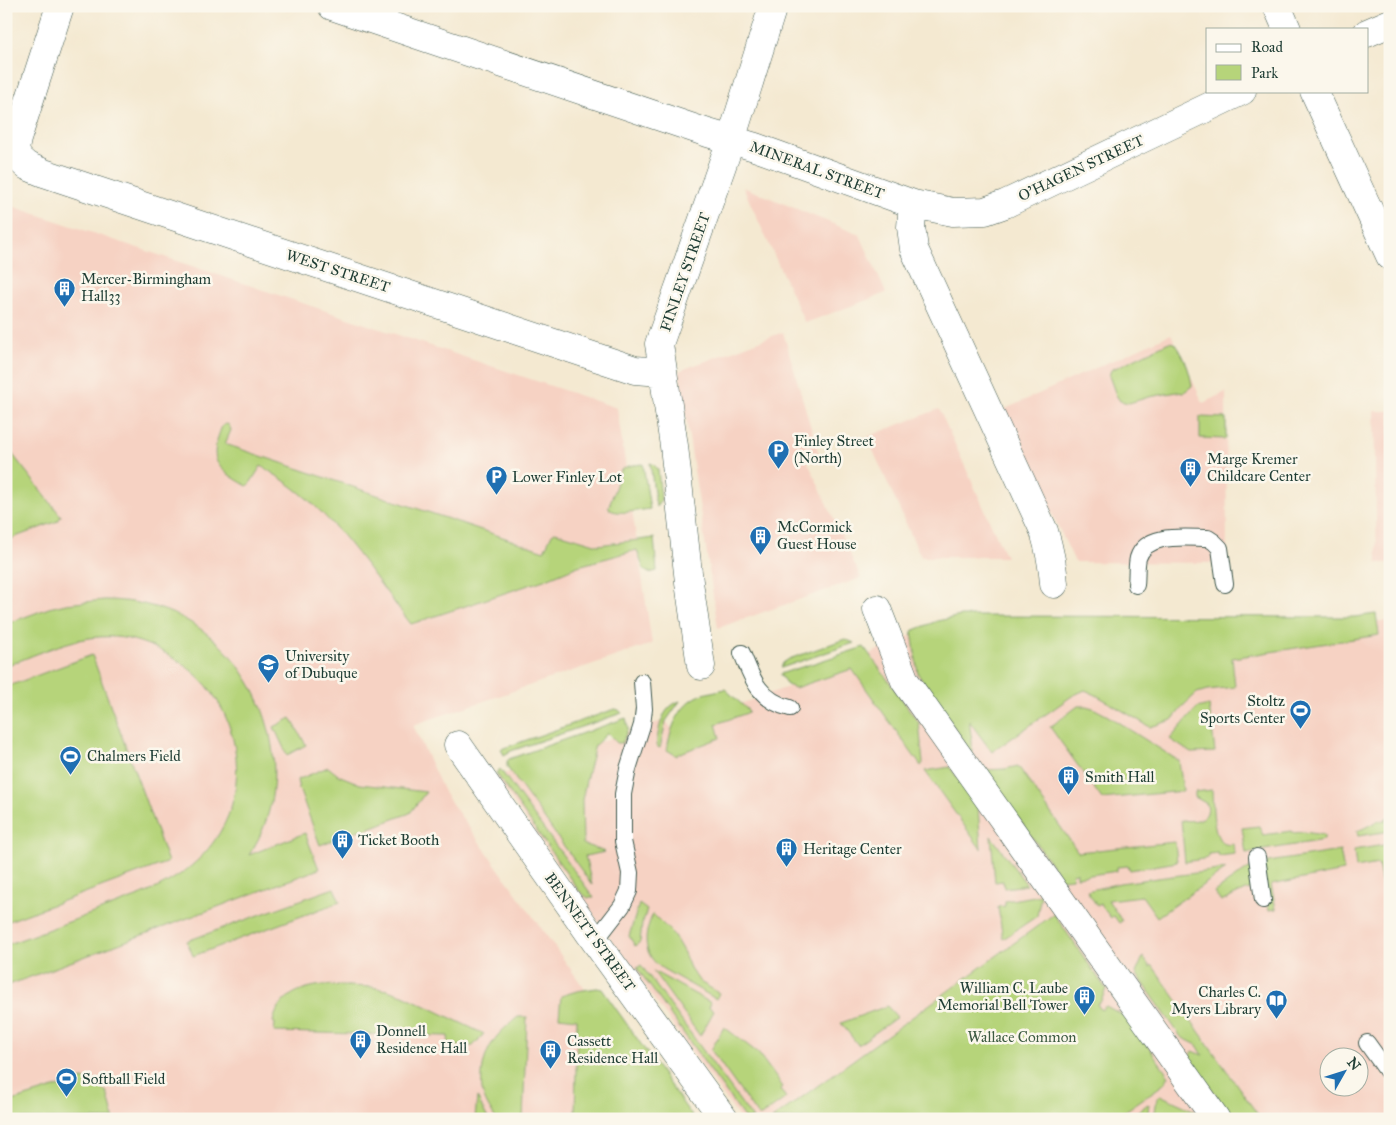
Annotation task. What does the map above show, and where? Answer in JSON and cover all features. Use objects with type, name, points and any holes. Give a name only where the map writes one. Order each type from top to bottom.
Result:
[{"type":"street","points":[[12,158],[60,6]]},
{"type":"street","name":"MINERAL STREET","points":[[332,6],[755,147],[913,204]]},
{"type":"street","name":"FINLEY STREET","points":[[701,666],[689,582],[674,446],[659,344],[732,140],[773,6]]},
{"type":"street","points":[[1278,6],[1287,28]]},
{"type":"street","points":[[1368,33],[1390,22]]},
{"type":"street","name":"O'HAGEN STREET","points":[[913,204],[953,212],[985,211],[1005,204],[1240,92]]},
{"type":"street","points":[[1314,92],[1390,256]]},
{"type":"street","name":"WEST STREET","points":[[12,158],[44,173],[635,370],[662,372]]},
{"type":"street","points":[[913,204],[911,227],[914,249],[1044,531],[1054,584]]},
{"type":"street","points":[[876,609],[905,681],[1216,1119]]},
{"type":"street","name":"BENNETT STREET","points":[[458,745],[724,1119]]},
{"type":"lane","points":[[1136,585],[1138,558],[1142,549],[1150,542],[1159,539],[1208,538],[1220,548],[1225,584]]},
{"type":"lane","points":[[742,653],[751,678],[764,694],[779,705],[790,708]]},
{"type":"lane","points":[[596,941],[622,906],[629,890],[630,873],[623,841],[623,794],[628,769],[642,725],[644,709],[642,682]]},
{"type":"lane","points":[[1257,857],[1263,900]]},
{"type":"lane","points":[[1367,1043],[1390,1075]]},
{"type":"shaded area","points":[[743,187],[860,235],[886,293],[805,323]]},
{"type":"shaded area","name":"University of Dubuque","points":[[6,204],[617,408],[652,644],[413,725],[445,794],[678,1119],[6,1119]]},
{"type":"shaded area","points":[[783,332],[819,455],[807,460],[861,578],[718,628],[679,371]]},
{"type":"shaded area","points":[[1171,334],[1203,403],[1226,392],[1227,563],[1075,562],[1003,410]]},
{"type":"shaded area","points":[[939,409],[1006,557],[921,557],[867,437]]},
{"type":"shaded area","points":[[1374,411],[1390,411],[1390,563],[1377,563]]},
{"type":"shaded area","points":[[1076,620],[1390,621],[1390,1119],[740,1119],[495,777],[665,720],[671,728],[840,669],[898,640],[935,627]]},
{"type":"green space","points":[[1169,342],[1175,343],[1181,353],[1188,369],[1192,386],[1183,393],[1177,392],[1149,397],[1129,403],[1120,401],[1109,376],[1111,370]]},
{"type":"green space","points":[[1200,417],[1226,418],[1226,439],[1200,438]]},
{"type":"green space","points":[[229,425],[231,430],[225,444],[544,551],[552,534],[555,532],[598,545],[654,538],[657,571],[649,573],[644,570],[637,550],[578,566],[544,580],[411,624],[346,539],[301,493],[261,466],[247,486],[221,468],[215,456],[215,448],[222,426]]},
{"type":"green space","points":[[6,446],[61,516],[58,521],[10,539],[8,533],[6,533]]},
{"type":"green space","points":[[650,463],[658,469],[661,499],[656,507]]},
{"type":"green space","points":[[643,464],[650,509],[617,512],[609,509],[621,470],[628,466]]},
{"type":"green space","points":[[104,600],[139,603],[174,614],[205,632],[231,657],[251,686],[266,719],[273,753],[273,789],[265,823],[249,855],[305,833],[319,869],[6,986],[6,945],[142,895],[176,877],[196,862],[213,843],[229,814],[234,796],[236,757],[227,719],[207,686],[188,668],[165,653],[135,640],[115,637],[87,638],[73,641],[6,666],[6,624],[49,608],[66,604]]},
{"type":"green space","points":[[1376,614],[1379,635],[1232,658],[1235,687],[1197,693],[1172,720],[1150,727],[1085,690],[1072,696],[992,752],[969,721],[972,754],[918,674],[912,631],[937,621],[961,616],[1354,617]]},
{"type":"green space","points":[[845,639],[854,643],[781,668],[783,663],[789,659]]},
{"type":"green space","points":[[864,647],[919,723],[923,763],[921,766],[852,669],[795,688],[787,685],[780,674]]},
{"type":"green space","name":"Chalmers Field","points":[[92,655],[168,862],[6,922],[6,687]]},
{"type":"green space","points":[[725,689],[749,711],[716,724],[720,738],[677,756],[667,750],[673,726],[687,704],[701,695]]},
{"type":"green space","points":[[680,701],[666,721],[660,748],[656,746],[662,719],[669,708]]},
{"type":"green space","points":[[1209,705],[1215,752],[1191,753],[1170,739],[1197,708]]},
{"type":"green space","points":[[1078,706],[1093,708],[1108,716],[1179,761],[1183,791],[1102,799],[1050,727]]},
{"type":"green space","points":[[615,709],[622,713],[504,755],[501,749]]},
{"type":"green space","points":[[291,718],[306,745],[287,755],[274,727]]},
{"type":"green space","points":[[626,718],[628,729],[622,743],[617,743],[608,733],[595,745],[582,800],[583,844],[605,852],[585,856],[592,885],[507,767],[507,761]]},
{"type":"green space","points":[[1018,766],[1078,852],[1175,842],[1177,862],[1130,870],[1128,866],[1117,867],[1117,871],[1077,877],[1077,872],[1073,873],[1072,878],[1062,879],[984,770]]},
{"type":"green space","points":[[328,767],[338,775],[360,784],[426,792],[410,813],[320,845],[297,780]]},
{"type":"green space","points":[[950,767],[978,807],[981,849],[925,771]]},
{"type":"green space","points":[[500,769],[594,898],[588,898],[579,891],[496,773]]},
{"type":"green space","points":[[1212,790],[1216,832],[1223,843],[1234,844],[1235,854],[1219,856],[1218,853],[1208,854],[1208,858],[1185,862],[1181,820],[1191,821],[1204,817],[1208,810],[1207,804],[1195,797],[1195,792]]},
{"type":"green space","points":[[1390,817],[1390,831],[1358,836],[1357,831]]},
{"type":"green space","points":[[1259,826],[1263,835],[1292,831],[1292,833],[1304,832],[1324,835],[1324,840],[1246,853],[1242,828]]},
{"type":"green space","points":[[991,836],[1027,885],[1004,888],[1003,881],[995,882]]},
{"type":"green space","points":[[1390,844],[1390,928],[1385,929],[1383,920],[1389,919],[1378,864],[1356,868],[1354,850]]},
{"type":"green space","points":[[1340,851],[1344,871],[1271,885],[1276,909],[1269,910],[1262,863]]},
{"type":"green space","points":[[1255,864],[1258,887],[1245,890],[1221,902],[1214,892]]},
{"type":"green space","points":[[1226,869],[1157,917],[1142,896],[1108,900],[1122,921],[1119,923],[1114,916],[1111,918],[1100,904],[1097,906],[1087,891],[1120,883]]},
{"type":"green space","points":[[334,888],[340,902],[193,956],[187,941]]},
{"type":"green space","points":[[1041,895],[1037,916],[1003,939],[998,907],[1005,906],[1005,901]]},
{"type":"green space","points":[[639,904],[647,910],[642,924],[640,942],[635,946],[629,936]]},
{"type":"green space","points":[[653,914],[673,934],[690,968],[700,982],[719,993],[716,999],[663,969],[651,957],[646,944],[646,937]]},
{"type":"green space","name":"Wallace Common","points":[[1054,914],[1106,989],[1101,1001],[1097,1004],[1101,1010],[1106,1006],[1128,1018],[1169,1076],[1164,1084],[1114,1119],[772,1119]]},
{"type":"green space","points":[[1143,957],[1150,967],[1152,965],[1261,1119],[1233,1119],[1189,1057],[1193,1051],[1203,1055],[1197,1045],[1181,1037],[1136,973]]},
{"type":"green space","points":[[641,965],[753,1119],[745,1119],[637,968]]},
{"type":"green space","points":[[653,971],[711,1003],[709,1007],[714,1011],[700,1036]]},
{"type":"green space","points":[[323,985],[372,987],[387,990],[403,995],[484,1034],[473,1046],[449,1046],[448,1036],[274,1032],[275,1023],[273,1022],[276,1013],[285,1000],[298,991]]},
{"type":"green space","points":[[597,988],[602,989],[694,1119],[575,1119],[577,1019],[559,1017],[561,996]]},
{"type":"green space","points":[[887,1006],[897,1017],[858,1045],[841,1023]]},
{"type":"green space","points":[[518,1017],[527,1017],[523,1119],[496,1119],[487,1105],[482,1090],[483,1065],[489,1049],[498,1035]]},
{"type":"green space","points":[[724,1027],[758,1053],[783,1087],[780,1089],[786,1098],[761,1116],[758,1116],[711,1050]]},
{"type":"green space","name":"Softball Field","points":[[83,1079],[107,1092],[114,1119],[6,1119],[6,1103]]},
{"type":"green space","points":[[1160,1095],[1193,1110],[1199,1119],[1154,1119],[1157,1098]]},
{"type":"green space","points":[[477,1097],[488,1119],[475,1119]]},
{"type":"green space","points":[[1148,1104],[1147,1119],[1127,1119]]},
{"type":"place","name":"Mercer-Birmingham Hall33","points":[[65,307]]},
{"type":"place","name":"Finley Street (North)","points":[[778,469]]},
{"type":"place","name":"Marge Kremer Childcare Center","points":[[1191,487]]},
{"type":"place","name":"Lower Finley Lot","points":[[496,496]]},
{"type":"place","name":"McCormick Guest House","points":[[761,555]]},
{"type":"place","name":"University of Dubuque","points":[[269,684]]},
{"type":"place","name":"Stoltz Sports Center","points":[[1301,729]]},
{"type":"place","name":"Chalmers Field","points":[[71,775]]},
{"type":"place","name":"Smith Hall","points":[[1069,796]]},
{"type":"place","name":"Ticket Booth","points":[[342,859]]},
{"type":"place","name":"Heritage Center","points":[[787,868]]},
{"type":"place","name":"William C. Laube Memorial Bell Tower","points":[[1084,1016]]},
{"type":"place","name":"Charles C. Myers Library","points":[[1277,1020]]},
{"type":"place","name":"Donnell Residence Hall","points":[[360,1059]]},
{"type":"place","name":"Cassett Residence Hall","points":[[551,1069]]},
{"type":"place","name":"Softball Field","points":[[66,1098]]}]
